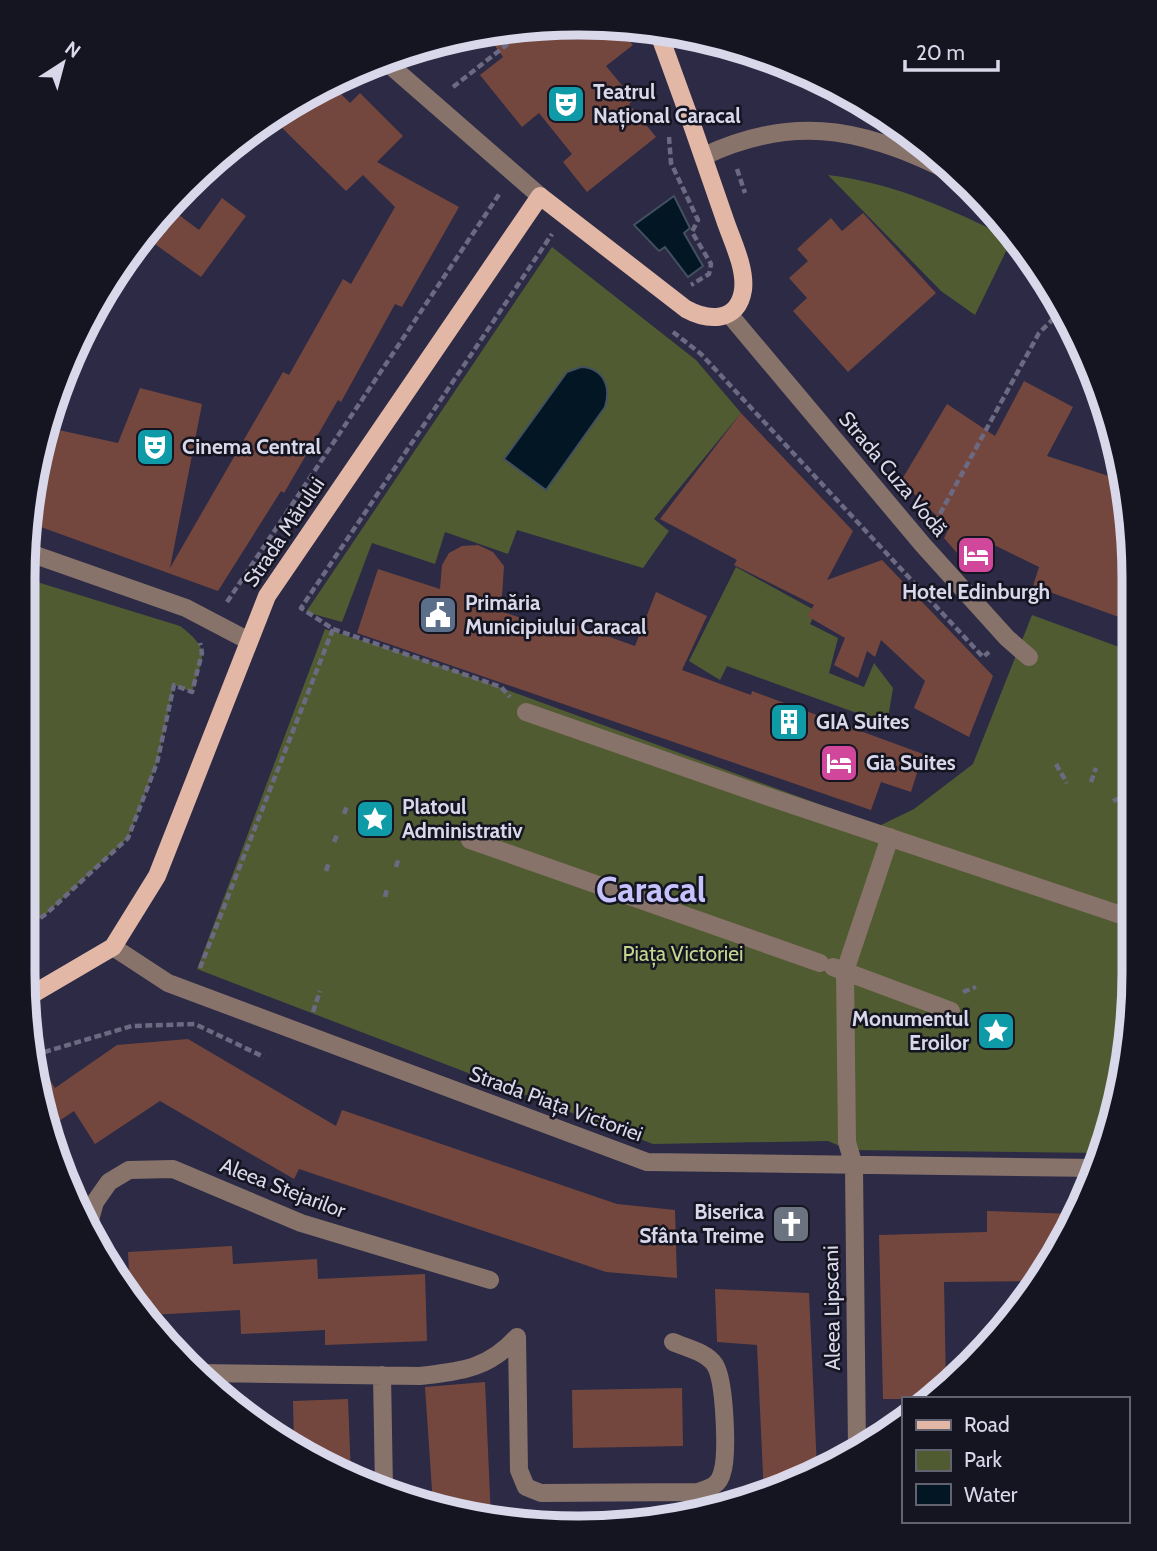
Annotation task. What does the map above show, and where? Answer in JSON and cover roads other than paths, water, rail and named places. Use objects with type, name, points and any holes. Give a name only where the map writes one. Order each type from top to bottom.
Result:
[{"type":"main road","points":[[540,196],[685,309],[703,318],[716,319],[729,314],[738,303],[743,289],[741,274],[704,156],[662,42]]},
{"type":"main road","name":"Strada Mărului","points":[[36,992],[113,947],[157,876],[267,596],[540,196]]},
{"type":"street","points":[[393,68],[540,196]]},
{"type":"street","points":[[704,156],[752,136],[811,130],[853,135],[897,147],[925,160]]},
{"type":"street","name":"Strada Cuza Vodă","points":[[729,314],[923,545],[1007,638],[1029,657]]},
{"type":"street","points":[[36,555],[186,608],[248,641]]},
{"type":"street","points":[[521,707],[1122,915]]},
{"type":"street","name":"Aleea Lipscani","points":[[857,1439],[854,1166],[847,1142],[833,967],[890,837]]},
{"type":"street","points":[[470,840],[951,1011]]},
{"type":"street","name":"Strada Piața Victoriei","points":[[113,947],[168,983],[647,1162],[1085,1168]]},
{"type":"street","name":"Aleea Stejarilor","points":[[92,1214],[95,1202],[109,1182],[129,1170],[173,1170],[301,1223],[490,1280]]},
{"type":"street","points":[[211,1373],[420,1376],[480,1365],[499,1356],[517,1336],[519,1470],[526,1487],[541,1493],[698,1492],[714,1487],[722,1474],[721,1382],[715,1364],[703,1354],[673,1342]]},
{"type":"street","points":[[382,1375],[384,1480]]},
{"type":"water","points":[[674,196],[690,228],[684,233],[703,266],[688,277],[665,247],[659,251],[634,225]]},
{"type":"water","points":[[581,367],[595,371],[604,380],[607,400],[605,407],[546,490],[504,459],[567,372]]},
{"type":"place","name":"Teatrul Național Caracal","points":[[566,104]]},
{"type":"place","name":"Cinema Central","points":[[155,447]]},
{"type":"place","name":"Hotel Edinburgh","points":[[976,555]]},
{"type":"place","name":"Primăria Municipiului Caracal","points":[[438,615]]},
{"type":"place","name":"GIA Suites","points":[[789,722]]},
{"type":"place","name":"Gia Suites","points":[[839,763]]},
{"type":"place","name":"Platoul Administrativ","points":[[375,819]]},
{"type":"place","name":"Monumentul Eroilor","points":[[996,1031]]},
{"type":"place","name":"Biserica Sfânta Treime","points":[[791,1224]]},
{"type":"district","name":"Caracal","points":[[651,890]]},
{"type":"park label","name":"Piața Victoriei","points":[[683,954]]}]
